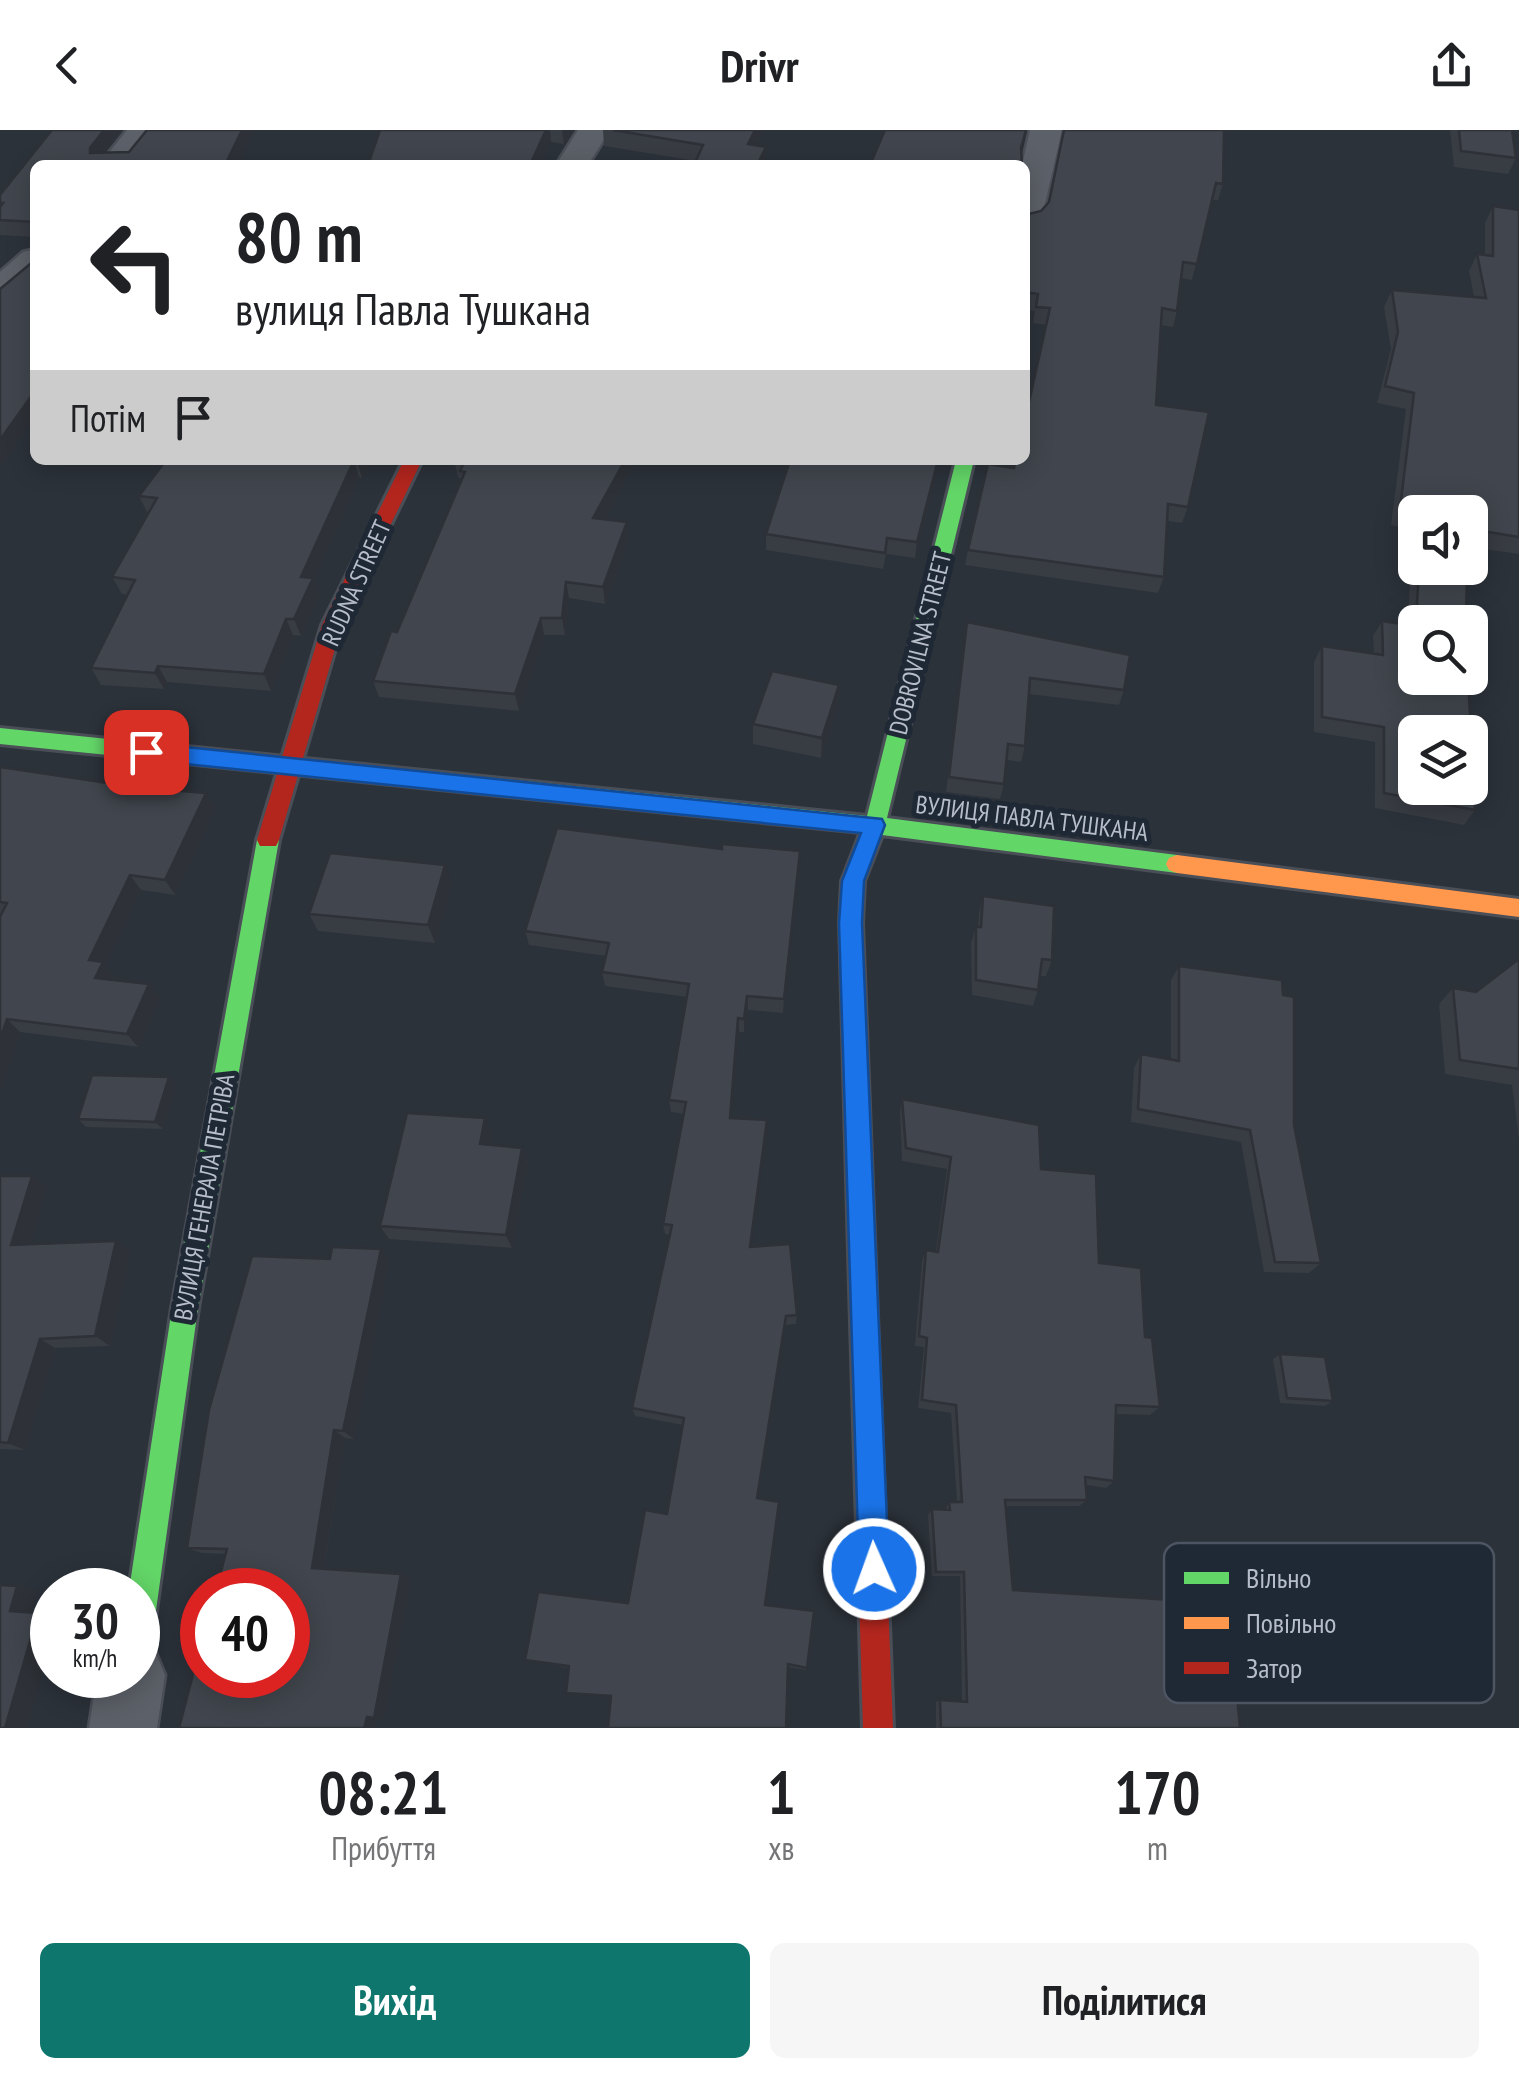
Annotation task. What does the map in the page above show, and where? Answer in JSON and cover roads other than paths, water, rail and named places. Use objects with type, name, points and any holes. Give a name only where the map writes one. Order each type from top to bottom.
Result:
[{"type":"street","points":[[119,160],[144,130]]},
{"type":"street","points":[[575,160],[594,130]]},
{"type":"street","points":[[1030,196],[1046,130]]},
{"type":"street","points":[[0,290],[30,263]]},
{"type":"street","name":"RUDNA STREET","points":[[291,767],[332,625],[411,465]]},
{"type":"street","name":"DOBROVILNA STREET","points":[[878,1728],[851,923],[853,881],[874,825],[964,465]]},
{"type":"street","name":"ВУЛИЦЯ ПАВЛА ТУШКАНА","points":[[0,736],[874,825],[1519,908]]},
{"type":"street","name":"ВУЛИЦЯ ГЕНЕРАЛА ПЕТРІВА","points":[[147,1568],[184,1308],[262,858],[291,767]]},
{"type":"street","points":[[124,1728],[128,1698]]}]
